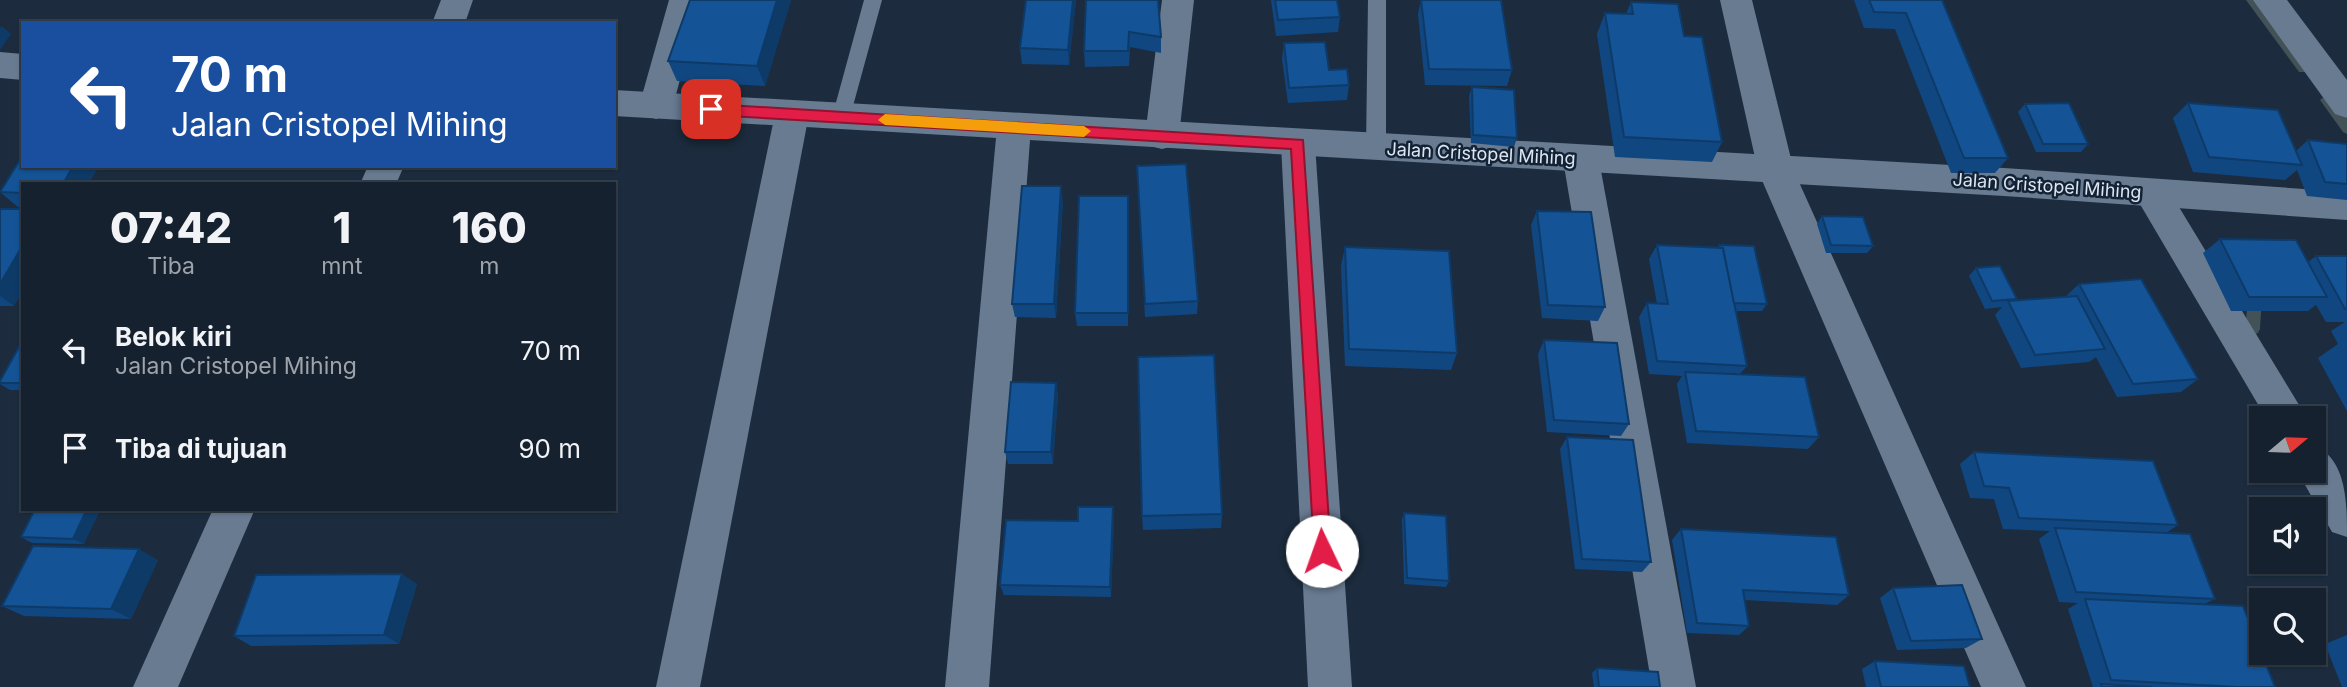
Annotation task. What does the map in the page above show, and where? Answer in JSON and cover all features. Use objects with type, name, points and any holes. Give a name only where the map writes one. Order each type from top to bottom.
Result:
[{"type":"street","points":[[448,21],[457,0]]},
{"type":"street","points":[[656,106],[685,0]]},
{"type":"street","points":[[1162,136],[1178,0]]},
{"type":"street","points":[[1736,0],[1776,171],[2004,687]]},
{"type":"street","points":[[2269,0],[2347,104]]},
{"type":"street","points":[[0,65],[21,67]]},
{"type":"street","name":"Jalan Cristopel Mihing","points":[[616,103],[1298,144],[2004,182],[2347,206]]},
{"type":"street","points":[[678,687],[792,114]]},
{"type":"street","points":[[967,687],[1014,127]]},
{"type":"street","points":[[1298,144],[1330,687]]},
{"type":"street","points":[[1990,146],[2004,182]]},
{"type":"street","points":[[1581,160],[1674,687]]},
{"type":"street","points":[[2152,194],[2280,406]]},
{"type":"street","points":[[2326,483],[2347,518]]},
{"type":"street","points":[[155,687],[233,511]]},
{"type":"lane","points":[[841,117],[873,0]]},
{"type":"lane","points":[[1376,148],[1377,0]]},
{"type":"building","points":[[690,0],[777,0],[757,66],[668,61]]},
{"type":"building","points":[[1026,0],[1073,0],[1068,50],[1020,48]]},
{"type":"building","points":[[1086,0],[1158,0],[1161,37],[1129,32],[1128,51],[1084,51]]},
{"type":"building","points":[[1275,0],[1337,0],[1340,17],[1278,20]]},
{"type":"building","points":[[1421,0],[1501,0],[1512,70],[1429,69]]},
{"type":"building","points":[[1869,0],[1942,0],[2008,158],[1964,158],[1906,13],[1874,12]]},
{"type":"building","points":[[1631,2],[1678,4],[1684,36],[1702,37],[1722,142],[1624,137],[1605,13],[1633,14]]},
{"type":"building","points":[[1325,42],[1329,70],[1347,69],[1349,85],[1289,88],[1284,43]]},
{"type":"building","points":[[1472,87],[1514,90],[1517,138],[1473,135]]},
{"type":"building","points":[[2069,103],[2088,144],[2043,144],[2025,104]]},
{"type":"building","points":[[2188,103],[2278,110],[2302,165],[2209,157]]},
{"type":"building","points":[[2308,140],[2347,144],[2347,184],[2325,182]]},
{"type":"building","points":[[21,158],[21,168],[72,168],[64,182],[21,182],[21,193],[0,192]]},
{"type":"building","points":[[1186,164],[1198,301],[1145,304],[1137,166]]},
{"type":"building","points":[[1022,186],[1061,186],[1054,304],[1012,304]]},
{"type":"building","points":[[1079,196],[1128,196],[1128,313],[1075,313]]},
{"type":"building","points":[[0,209],[21,209],[21,248],[0,284]]},
{"type":"building","points":[[1537,211],[1591,212],[1605,307],[1548,305]]},
{"type":"building","points":[[1822,216],[1863,217],[1873,246],[1831,245]]},
{"type":"building","points":[[2220,239],[2296,240],[2327,297],[2249,297]]},
{"type":"building","points":[[1657,245],[1723,248],[1747,366],[1657,361],[1647,303],[1668,304]]},
{"type":"building","points":[[1719,245],[1754,246],[1767,304],[1734,303],[1723,248]]},
{"type":"building","points":[[1345,247],[1449,251],[1457,353],[1349,349]]},
{"type":"building","points":[[2316,256],[2347,256],[2347,309],[2345,309]]},
{"type":"building","points":[[2000,266],[2017,299],[1992,301],[1976,268]]},
{"type":"building","points":[[2141,279],[2198,379],[2133,384],[2079,284]]},
{"type":"building","points":[[2077,296],[2105,349],[2035,355],[2008,301]]},
{"type":"building","points":[[1544,340],[1617,343],[1629,424],[1554,420]]},
{"type":"building","points":[[20,345],[21,345],[21,383],[0,381]]},
{"type":"building","points":[[1214,355],[1222,514],[1142,516],[1138,357]]},
{"type":"building","points":[[1685,372],[1805,377],[1819,437],[1696,431]]},
{"type":"building","points":[[1011,382],[1056,383],[1051,452],[1005,452]]},
{"type":"building","points":[[1567,437],[1633,440],[1651,562],[1582,559]]},
{"type":"building","points":[[1974,452],[2153,461],[2178,525],[2019,518],[2009,488],[1984,486]]},
{"type":"building","points":[[1078,507],[1113,507],[1110,587],[1000,585],[1006,520],[1078,521]]},
{"type":"building","points":[[34,511],[86,511],[73,539],[21,537]]},
{"type":"building","points":[[1404,513],[1446,516],[1449,581],[1407,578]]},
{"type":"building","points":[[2055,528],[2190,534],[2215,599],[2076,592]]},
{"type":"building","points":[[1681,529],[1836,537],[1849,595],[1743,590],[1749,626],[1697,623]]},
{"type":"building","points":[[33,546],[139,549],[111,609],[2,606]]},
{"type":"building","points":[[402,574],[384,635],[234,636],[256,575]]},
{"type":"building","points":[[1962,585],[1982,639],[1911,641],[1893,588]]},
{"type":"building","points":[[2085,599],[2243,606],[2249,621],[2249,665],[2266,665],[2275,687],[2236,687],[2111,680]]},
{"type":"building","points":[[1875,661],[1964,666],[1970,687],[1881,687]]},
{"type":"building","points":[[1597,668],[1658,672],[1660,687],[1599,687]]},
{"type":"building","points":[[2101,684],[2152,687],[2102,687]]},
{"type":"waterway","points":[[2252,0],[2303,69]]},
{"type":"waterway","points":[[2326,100],[2347,129]]},
{"type":"waterway","points":[[2245,333],[2242,327],[2253,329],[2255,294]]},
{"type":"slow traffic","points":[[885,120],[1084,131]]},
{"type":"route","points":[[711,109],[1298,144],[1322,551]]}]
